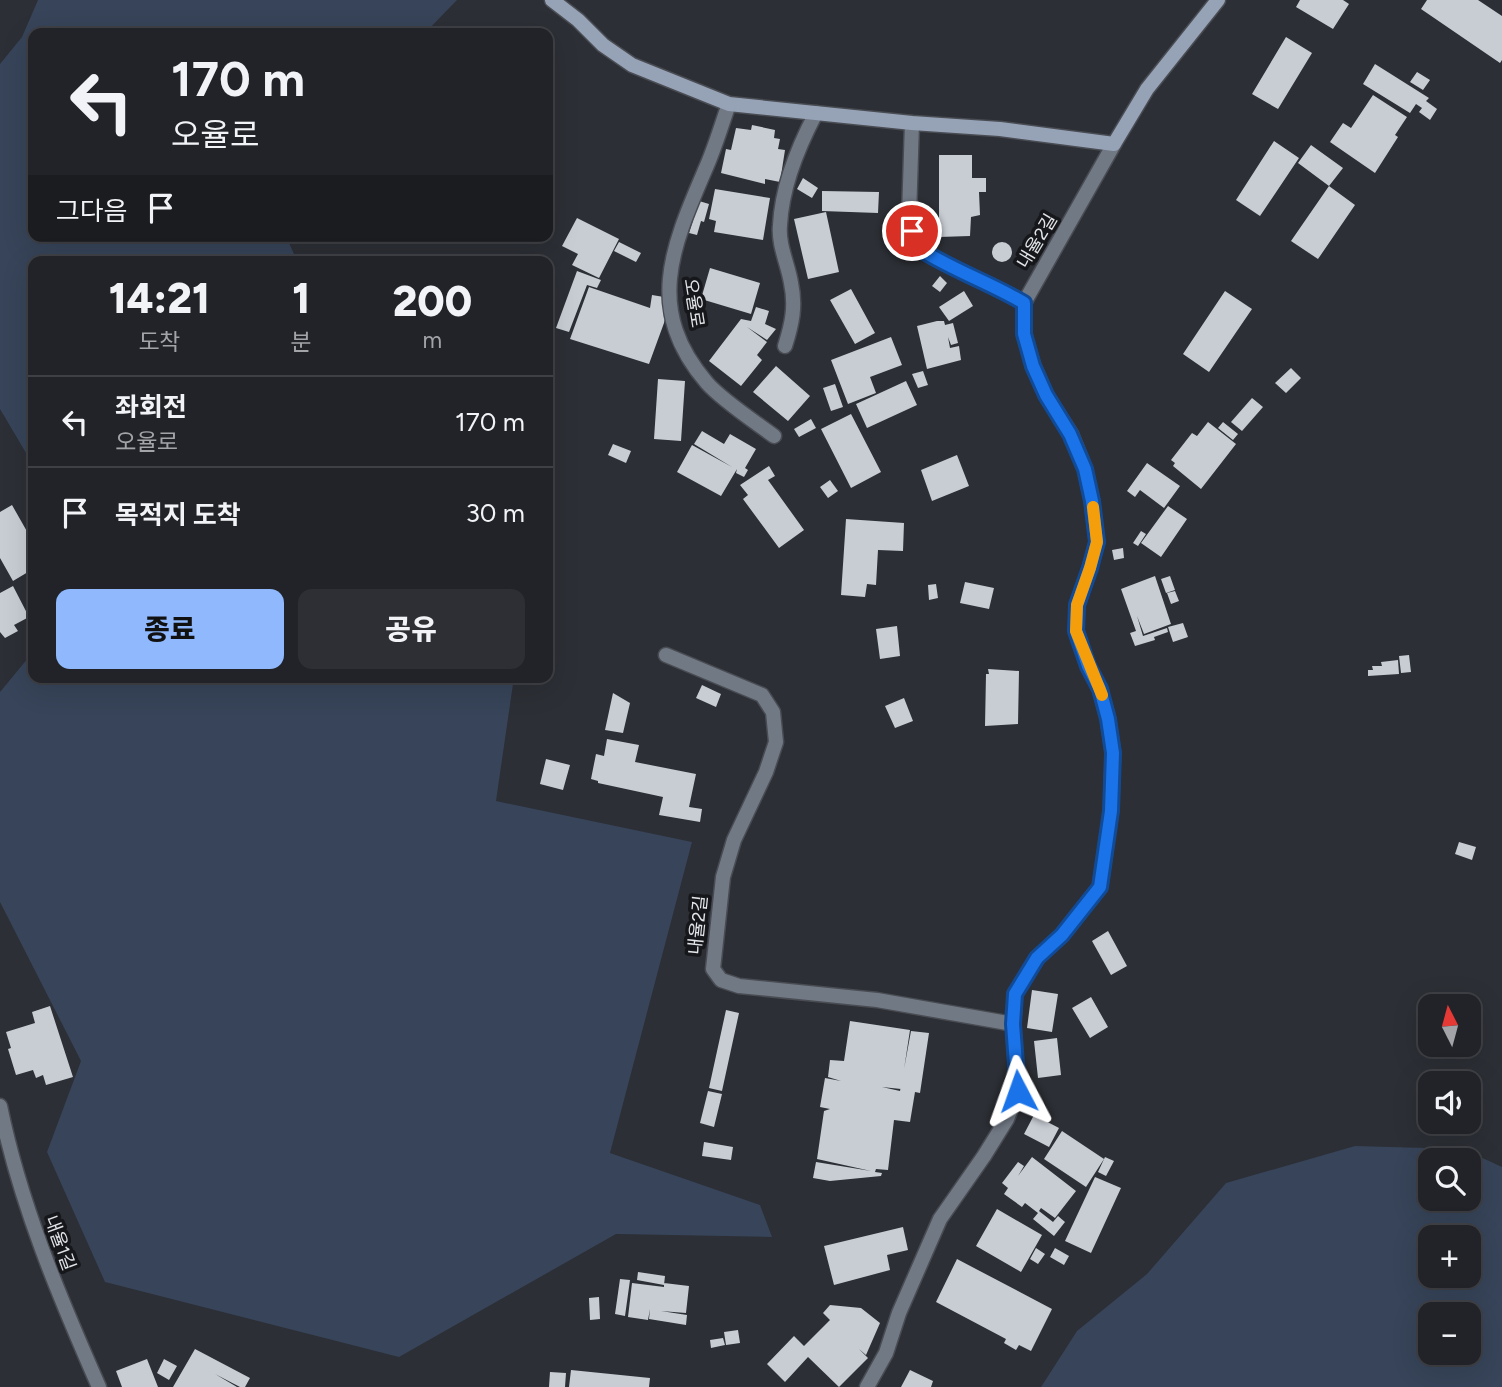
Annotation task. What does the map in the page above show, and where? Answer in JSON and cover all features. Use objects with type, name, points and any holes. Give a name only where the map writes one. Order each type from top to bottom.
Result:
[{"type":"street","points":[[552,0],[578,20],[603,45],[632,65],[729,104],[999,129],[1114,144],[1147,89],[1218,0]]},
{"type":"street","name":"오율로","points":[[729,104],[676,241],[668,277],[672,313],[684,351],[709,385],[774,436]]},
{"type":"street","points":[[785,346],[794,317],[792,283],[779,226],[790,174],[800,144],[816,113]]},
{"type":"street","points":[[867,1387],[886,1353],[899,1313],[940,1219],[984,1156],[1011,1110],[1018,1091],[1013,1024],[1015,994],[1037,958],[1062,935],[1100,887],[1111,811],[1113,753],[1108,719],[1100,689],[1088,666],[1076,631],[1077,605],[1097,542],[1085,469],[1070,434],[1046,395],[1033,366],[1024,334],[1024,303],[994,285],[938,261],[915,246],[909,216],[912,123]]},
{"type":"street","name":"내율2길","points":[[1024,303],[1114,144]]},
{"type":"street","name":"내율2길","points":[[666,654],[762,695],[773,712],[776,742],[766,772],[734,840],[723,877],[713,969],[721,980],[739,986],[877,1000],[1013,1024]]},
{"type":"street","name":"내율1길","points":[[0,1106],[7,1142],[45,1261],[99,1387]]},
{"type":"shaded area","points":[[38,0],[457,0],[430,28],[28,28],[28,242],[289,242],[295,256],[28,256],[28,456],[0,409],[0,64],[22,37]]},
{"type":"shaded area","points":[[28,658],[28,683],[513,683],[496,801],[692,842],[610,1153],[760,1205],[772,1237],[616,1234],[399,1357],[105,1282],[47,1152],[81,1061],[0,902],[0,692]]},
{"type":"shaded area","points":[[1355,1146],[1427,1148],[1418,1148],[1418,1211],[1481,1211],[1481,1157],[1502,1167],[1502,1387],[1041,1387],[1077,1331],[1147,1274],[1226,1183]]},
{"type":"building","points":[[1300,0],[1343,0],[1349,4],[1333,29],[1296,7]]},
{"type":"building","points":[[1427,0],[1478,0],[1502,16],[1500,63],[1421,9]]},
{"type":"building","points":[[1286,37],[1312,53],[1278,109],[1252,94]]},
{"type":"building","points":[[1375,64],[1429,98],[1426,101],[1437,109],[1430,120],[1419,112],[1422,108],[1416,104],[1410,113],[1363,84]]},
{"type":"building","points":[[1417,72],[1430,80],[1423,90],[1410,82]]},
{"type":"building","points":[[1373,95],[1407,117],[1395,135],[1398,137],[1375,173],[1330,142],[1343,123],[1351,128]]},
{"type":"building","points":[[752,125],[775,130],[774,138],[780,139],[778,149],[785,150],[780,182],[765,179],[765,184],[721,173],[726,149],[731,150],[736,128],[751,130]]},
{"type":"building","points":[[1274,141],[1299,158],[1260,216],[1236,200]]},
{"type":"building","points":[[1311,145],[1343,168],[1329,186],[1298,163]]},
{"type":"building","points":[[939,155],[972,155],[972,178],[986,178],[986,192],[979,192],[980,215],[971,217],[970,236],[939,237]]},
{"type":"building","points":[[803,178],[818,188],[812,198],[797,189]]},
{"type":"building","points":[[1329,186],[1355,205],[1318,259],[1291,241]]},
{"type":"building","points":[[715,189],[770,198],[763,240],[714,232],[716,221],[709,219]]},
{"type":"building","points":[[822,191],[879,192],[878,213],[822,211]]},
{"type":"building","points":[[699,201],[709,204],[697,235],[689,233]]},
{"type":"building","points":[[826,212],[839,272],[808,279],[794,219]]},
{"type":"building","points":[[577,218],[619,239],[599,278],[572,265],[578,254],[562,246]]},
{"type":"building","points":[[619,242],[641,253],[636,262],[614,251]]},
{"type":"building","points":[[1002,242],[1009,245],[1012,252],[1009,259],[1002,262],[995,259],[992,252],[995,245]]},
{"type":"building","points":[[710,268],[760,283],[751,314],[701,299]]},
{"type":"building","points":[[577,271],[601,280],[597,288],[587,285],[569,332],[556,328]]},
{"type":"building","points":[[940,276],[947,283],[940,292],[932,286]]},
{"type":"building","points":[[589,287],[650,308],[652,295],[664,297],[664,323],[649,364],[570,339]]},
{"type":"building","points":[[851,289],[875,333],[855,344],[830,300]]},
{"type":"building","points":[[964,291],[973,306],[949,321],[939,307]]},
{"type":"building","points":[[1225,291],[1252,309],[1209,372],[1183,354]]},
{"type":"building","points":[[756,307],[769,311],[765,324],[776,329],[767,340],[747,327],[767,342],[757,355],[762,360],[741,386],[709,361],[741,319],[751,321]]},
{"type":"building","points":[[944,321],[945,325],[953,323],[958,343],[951,345],[948,337],[950,348],[959,346],[961,360],[927,369],[917,326]]},
{"type":"building","points":[[891,337],[902,365],[870,377],[876,393],[848,404],[831,360]]},
{"type":"building","points":[[776,366],[810,396],[788,421],[753,392]]},
{"type":"building","points":[[1291,368],[1301,378],[1286,393],[1275,383]]},
{"type":"building","points":[[923,371],[928,385],[918,388],[912,374]]},
{"type":"building","points":[[658,379],[685,381],[681,441],[654,439]]},
{"type":"building","points":[[906,381],[917,405],[867,428],[856,404]]},
{"type":"building","points":[[835,384],[843,407],[831,411],[823,388]]},
{"type":"building","points":[[1252,398],[1263,407],[1242,431],[1231,422]]},
{"type":"building","points":[[851,414],[881,472],[851,488],[821,429]]},
{"type":"building","points":[[811,419],[816,428],[799,437],[794,429]]},
{"type":"building","points":[[1208,422],[1236,444],[1201,489],[1173,466],[1175,463],[1171,460],[1192,433],[1197,436]]},
{"type":"building","points":[[1223,422],[1238,434],[1233,440],[1218,428]]},
{"type":"building","points":[[702,431],[724,444],[730,434],[756,449],[745,468],[748,470],[744,477],[736,473],[737,469],[721,496],[677,472],[692,445],[732,467],[694,444]]},
{"type":"building","points":[[613,444],[631,451],[626,463],[608,455]]},
{"type":"building","points":[[957,455],[969,486],[932,501],[921,470]]},
{"type":"building","points":[[1147,463],[1180,486],[1164,508],[1140,490],[1135,497],[1127,491]]},
{"type":"building","points":[[769,466],[775,476],[768,480],[804,530],[779,548],[743,499],[748,495],[740,485]]},
{"type":"building","points":[[830,480],[838,491],[828,498],[820,487]]},
{"type":"building","points":[[12,505],[28,533],[28,572],[13,581],[0,558],[0,512]]},
{"type":"building","points":[[1168,506],[1187,519],[1161,557],[1141,543]]},
{"type":"building","points":[[846,519],[904,523],[903,551],[878,550],[876,585],[867,584],[865,597],[841,595]]},
{"type":"building","points":[[1141,531],[1146,534],[1138,546],[1133,543]]},
{"type":"building","points":[[1123,548],[1124,558],[1114,560],[1112,550]]},
{"type":"building","points":[[1155,576],[1171,624],[1144,634],[1137,616],[1143,636],[1167,628],[1168,632],[1154,637],[1155,640],[1135,646],[1130,633],[1136,631],[1121,589]]},
{"type":"building","points":[[1170,576],[1175,590],[1166,593],[1161,579]]},
{"type":"building","points":[[965,582],[994,588],[989,609],[960,603]]},
{"type":"building","points":[[936,584],[938,598],[929,600],[928,585]]},
{"type":"building","points":[[13,586],[28,615],[14,625],[18,631],[5,638],[0,632],[0,593]]},
{"type":"building","points":[[1175,591],[1179,601],[1171,604],[1167,593]]},
{"type":"building","points":[[1183,623],[1188,637],[1173,642],[1168,627]]},
{"type":"building","points":[[897,626],[900,656],[880,659],[876,629]]},
{"type":"building","points":[[1409,655],[1411,672],[1401,673],[1399,656]]},
{"type":"building","points":[[1398,660],[1399,674],[1368,676],[1368,670],[1373,670],[1372,666],[1382,666],[1381,662]]},
{"type":"building","points":[[988,669],[1019,671],[1018,724],[985,726]]},
{"type":"building","points":[[702,685],[721,694],[716,707],[696,698]]},
{"type":"building","points":[[613,693],[630,703],[623,733],[605,730]]},
{"type":"building","points":[[904,698],[913,721],[895,728],[885,706]]},
{"type":"building","points":[[607,739],[639,745],[635,762],[696,774],[689,807],[702,809],[700,822],[659,815],[663,797],[598,783],[591,779],[596,754],[604,756]]},
{"type":"building","points":[[546,759],[570,765],[563,790],[540,784]]},
{"type":"building","points":[[1459,842],[1476,847],[1472,860],[1455,854]]},
{"type":"building","points":[[1108,931],[1127,966],[1111,975],[1092,941]]},
{"type":"building","points":[[1032,990],[1058,994],[1052,1032],[1027,1028]]},
{"type":"building","points":[[1091,997],[1108,1027],[1090,1038],[1072,1008]]},
{"type":"building","points":[[50,1006],[73,1077],[46,1085],[43,1075],[36,1078],[33,1070],[16,1075],[6,1032],[35,1023],[32,1012]]},
{"type":"building","points":[[726,1010],[739,1013],[722,1091],[709,1088]]},
{"type":"building","points":[[850,1021],[910,1030],[904,1068],[911,1031],[929,1033],[920,1093],[915,1092],[910,1122],[894,1120],[888,1170],[876,1169],[875,1172],[882,1173],[881,1176],[830,1181],[813,1178],[816,1162],[871,1171],[817,1159],[824,1111],[830,1109],[820,1107],[825,1078],[841,1081],[828,1077],[830,1060],[844,1061]]},
{"type":"building","points":[[1057,1038],[1061,1075],[1038,1078],[1034,1041]]},
{"type":"building","points":[[708,1091],[722,1094],[714,1127],[700,1123]]},
{"type":"building","points":[[1034,1115],[1059,1128],[1049,1147],[1024,1134]]},
{"type":"building","points":[[1062,1131],[1104,1159],[1086,1187],[1044,1159]]},
{"type":"building","points":[[704,1142],[733,1147],[731,1160],[702,1156]]},
{"type":"building","points":[[1032,1157],[1076,1191],[1055,1218],[1041,1208],[1039,1211],[1053,1222],[1058,1216],[1065,1222],[1054,1236],[1033,1219],[1038,1213],[1025,1203],[1022,1207],[1004,1194],[1008,1188],[1002,1183],[1018,1162],[1024,1166],[1018,1176]]},
{"type":"building","points":[[1105,1157],[1114,1161],[1106,1176],[1098,1172]]},
{"type":"building","points":[[1095,1177],[1121,1188],[1091,1253],[1065,1241]]},
{"type":"building","points":[[997,1209],[1042,1235],[1021,1272],[976,1246]]},
{"type":"building","points":[[903,1227],[908,1250],[887,1255],[890,1270],[834,1285],[824,1246]]},
{"type":"building","points":[[1036,1248],[1045,1254],[1038,1264],[1030,1259]]},
{"type":"building","points":[[1055,1248],[1069,1256],[1064,1265],[1050,1257]]},
{"type":"building","points":[[957,1259],[1052,1309],[1031,1351],[1019,1345],[1016,1350],[1004,1343],[1006,1339],[936,1302]]},
{"type":"building","points":[[638,1272],[665,1276],[664,1285],[637,1280]]},
{"type":"building","points":[[620,1279],[630,1280],[625,1316],[615,1314]]},
{"type":"building","points":[[632,1283],[664,1287],[664,1283],[689,1286],[686,1313],[661,1311],[687,1315],[686,1325],[649,1319],[650,1309],[648,1320],[628,1317]]},
{"type":"building","points":[[599,1297],[600,1319],[590,1320],[589,1298]]},
{"type":"building","points":[[830,1305],[861,1308],[880,1323],[866,1355],[859,1349],[868,1358],[839,1387],[808,1357],[785,1382],[767,1364],[794,1336],[804,1346],[830,1320],[823,1313]]},
{"type":"building","points":[[738,1330],[740,1343],[726,1345],[724,1332]]},
{"type":"building","points":[[723,1338],[725,1345],[711,1348],[710,1340]]},
{"type":"building","points":[[195,1349],[250,1378],[245,1387],[215,1374],[237,1387],[173,1387]]},
{"type":"building","points":[[147,1359],[158,1387],[122,1387],[116,1371]]},
{"type":"building","points":[[164,1359],[177,1366],[169,1380],[157,1373]]},
{"type":"building","points":[[571,1370],[650,1378],[649,1387],[569,1387]]},
{"type":"building","points":[[910,1370],[933,1381],[931,1387],[901,1387]]},
{"type":"building","points":[[550,1372],[566,1373],[565,1387],[549,1387]]},
{"type":"slow traffic","points":[[1093,507],[1097,542],[1077,605],[1076,631],[1102,695]]},
{"type":"route","points":[[912,231],[915,246],[938,261],[994,285],[1024,303],[1024,334],[1033,366],[1046,395],[1070,434],[1085,469],[1092,501],[1097,542],[1077,605],[1076,631],[1088,666],[1100,689],[1108,719],[1113,753],[1111,811],[1100,887],[1062,935],[1037,958],[1015,994],[1013,1024],[1018,1091]]}]
